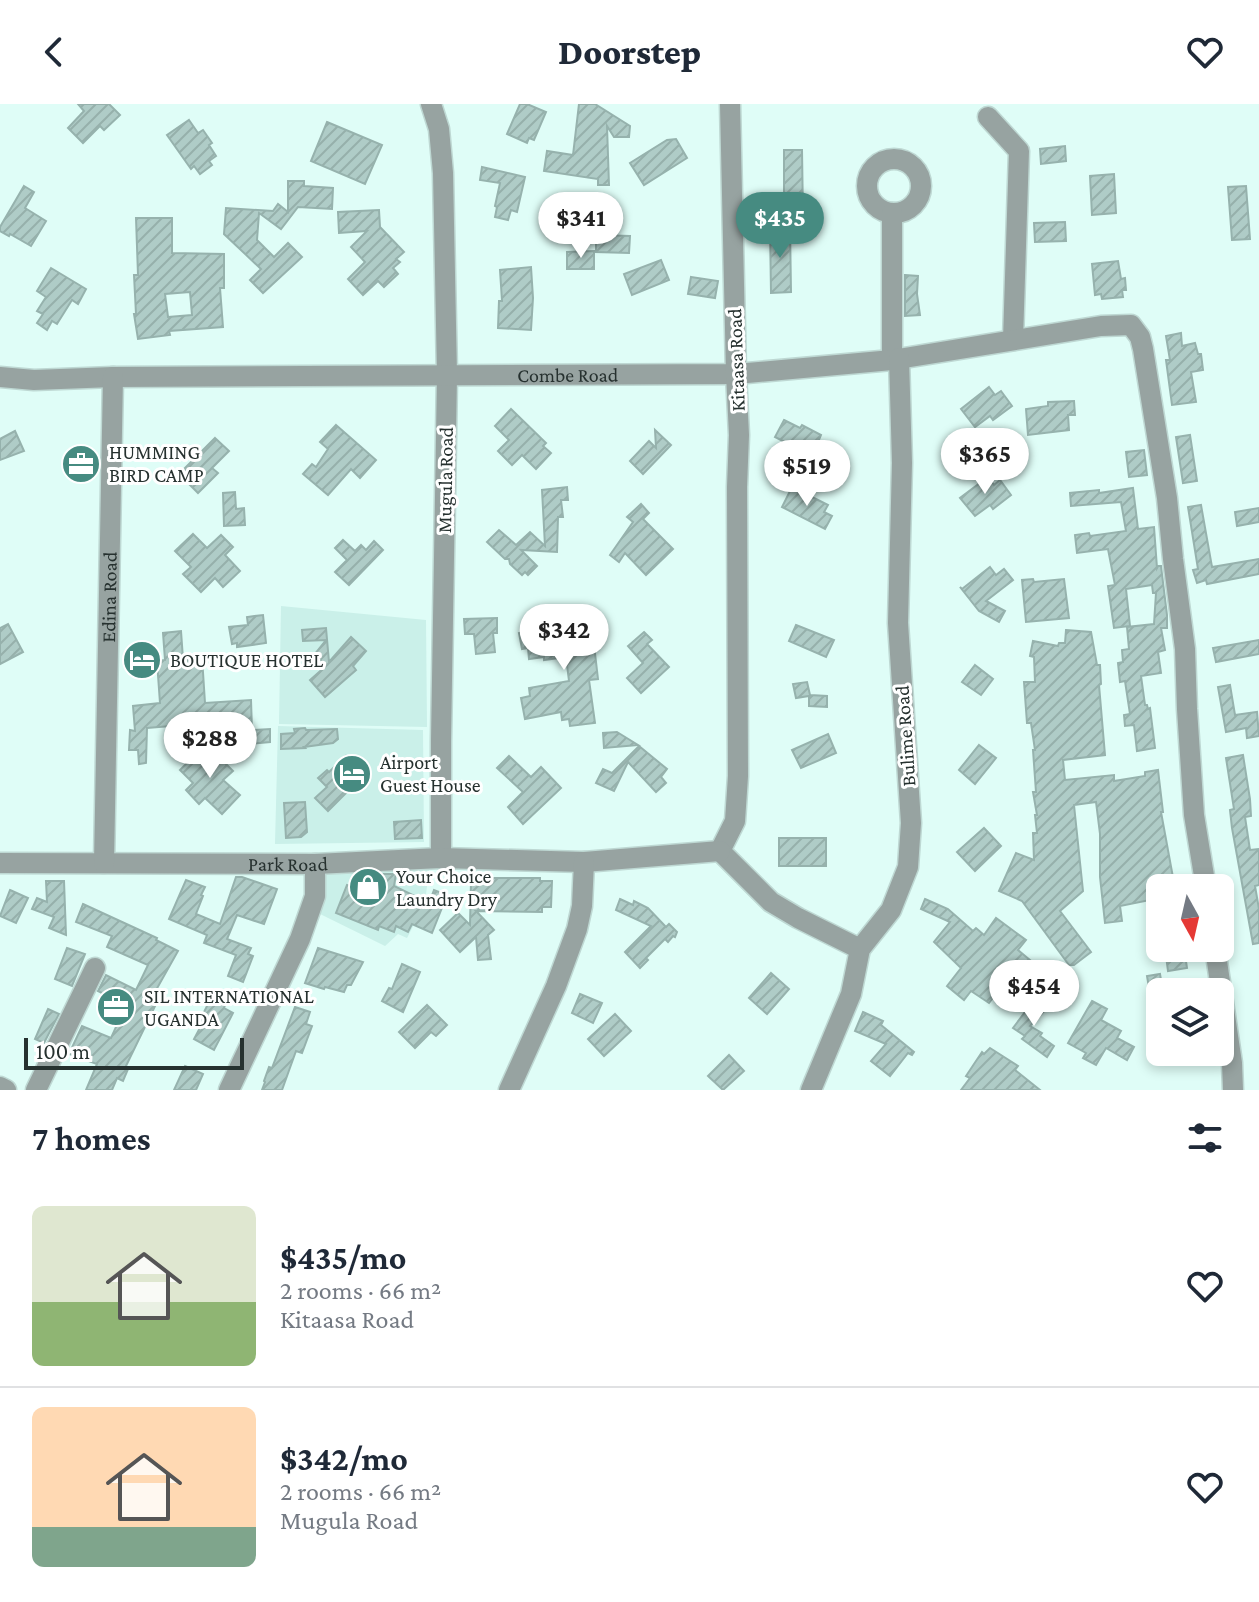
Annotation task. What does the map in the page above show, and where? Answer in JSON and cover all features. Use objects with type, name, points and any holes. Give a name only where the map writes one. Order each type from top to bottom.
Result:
[{"type":"street","name":"Mugula Road","points":[[431,104],[439,129],[443,173],[447,375],[441,858]]},
{"type":"street","name":"Kitaasa Road","points":[[720,851],[735,821],[738,789],[739,435],[730,104]]},
{"type":"street","points":[[988,117],[1019,151],[1013,340]]},
{"type":"street","name":"Bulime Road","points":[[811,1090],[851,994],[860,949],[891,910],[908,867],[911,823],[898,623],[902,463],[892,213]]},
{"type":"street","name":"Combe Road","points":[[0,377],[34,380],[736,374],[896,359],[1101,326],[1131,325],[1140,337],[1143,349],[1167,498],[1186,659],[1194,815],[1204,874]]},
{"type":"street","name":"Edina Road","points":[[104,863],[113,377]]},
{"type":"street","points":[[720,851],[771,902],[860,949]]},
{"type":"street","name":"Park Road","points":[[0,863],[315,864],[441,858],[584,862],[720,851]]},
{"type":"street","points":[[509,1090],[556,986],[577,929],[582,906],[584,862]]},
{"type":"street","points":[[229,1090],[300,939],[315,896],[315,864]]},
{"type":"street","points":[[1217,962],[1233,1090]]},
{"type":"street","points":[[36,1090],[95,968]]},
{"type":"street","points":[[0,1087],[6,1090]]},
{"type":"shaded area","points":[[281,606],[426,620],[427,727],[279,724]]},
{"type":"shaded area","points":[[278,726],[423,730],[424,842],[275,844]]},
{"type":"shaded area","points":[[429,869],[425,903],[407,938],[398,934],[385,946],[316,912],[326,871]]},
{"type":"building","points":[[78,104],[109,104],[120,115],[104,130],[100,126],[83,143],[68,128],[84,111]]},
{"type":"building","points":[[520,104],[546,112],[534,140],[529,138],[527,143],[507,134]]},
{"type":"building","points":[[579,104],[595,104],[630,126],[629,137],[614,137],[607,126],[609,185],[598,185],[598,179],[544,171],[547,151],[573,155]]},
{"type":"building","points":[[189,120],[198,133],[203,130],[216,156],[209,161],[212,165],[200,174],[194,166],[191,169],[167,135]]},
{"type":"building","points":[[327,122],[382,145],[365,184],[311,161]]},
{"type":"building","points":[[676,139],[687,158],[644,185],[630,163],[667,140]]},
{"type":"building","points":[[1065,146],[1066,161],[1041,164],[1040,149]]},
{"type":"building","points":[[784,150],[802,150],[803,216],[784,216]]},
{"type":"building","points":[[482,167],[525,177],[517,212],[511,210],[508,220],[495,217],[500,183],[480,180]]},
{"type":"building","points":[[1114,174],[1116,213],[1092,215],[1090,176]]},
{"type":"building","points":[[288,181],[304,181],[304,186],[333,188],[332,209],[298,207],[281,229],[259,213],[257,240],[274,257],[288,243],[302,257],[263,293],[250,280],[261,269],[224,234],[226,208],[273,211],[278,204],[288,212]]},
{"type":"building","points":[[24,186],[34,192],[25,208],[46,221],[31,246],[0,231]]},
{"type":"building","points":[[1246,186],[1250,239],[1232,240],[1228,187]]},
{"type":"building","points":[[379,210],[380,227],[404,252],[396,259],[400,262],[393,268],[398,274],[384,287],[378,281],[363,295],[348,279],[365,262],[351,247],[367,231],[339,233],[338,212]]},
{"type":"building","points":[[136,218],[172,218],[172,253],[224,254],[224,288],[220,288],[223,327],[169,331],[170,335],[138,339],[134,314],[134,275],[138,275]],"holes":[[[190,292],[192,315],[168,317],[165,294]]]},
{"type":"building","points":[[1065,222],[1066,241],[1035,242],[1034,223]]},
{"type":"building","points":[[770,227],[790,227],[791,292],[771,293]]},
{"type":"building","points":[[596,235],[630,236],[629,253],[596,252]]},
{"type":"building","points":[[594,251],[594,269],[567,269],[567,252]]},
{"type":"building","points":[[661,260],[669,280],[632,295],[624,274]]},
{"type":"building","points":[[1118,261],[1126,290],[1122,290],[1123,297],[1102,299],[1101,294],[1095,295],[1092,264]]},
{"type":"building","points":[[531,267],[531,330],[498,328],[499,301],[502,301],[500,270]]},
{"type":"building","points":[[51,268],[86,289],[78,304],[72,300],[57,324],[52,321],[47,330],[37,323],[43,314],[37,311],[46,297],[37,291]]},
{"type":"building","points":[[905,275],[918,276],[920,315],[905,316]]},
{"type":"building","points":[[691,277],[718,281],[715,298],[688,294]]},
{"type":"building","points":[[1181,333],[1182,346],[1195,343],[1198,354],[1201,354],[1203,370],[1191,372],[1196,402],[1172,405],[1166,336]]},
{"type":"building","points":[[989,387],[995,395],[1001,391],[1012,406],[993,420],[990,416],[975,427],[961,409]]},
{"type":"building","points":[[1074,401],[1075,415],[1068,415],[1069,430],[1028,435],[1026,409],[1048,406],[1048,402]]},
{"type":"building","points":[[511,409],[546,443],[543,446],[551,453],[536,469],[522,455],[512,465],[498,451],[509,440],[495,426]]},
{"type":"building","points":[[784,420],[821,435],[818,442],[825,446],[819,459],[815,457],[801,485],[788,478],[803,451],[775,437]]},
{"type":"building","points":[[336,425],[376,460],[360,478],[351,469],[328,495],[303,474],[312,464],[316,467],[328,449],[320,442]]},
{"type":"building","points":[[655,430],[671,445],[643,474],[630,461],[649,441],[656,448]]},
{"type":"building","points":[[15,431],[24,451],[0,460],[0,439]]},
{"type":"building","points":[[1190,435],[1197,481],[1183,483],[1176,437]]},
{"type":"building","points":[[215,438],[229,451],[212,468],[218,473],[198,493],[179,474]]},
{"type":"building","points":[[1144,450],[1147,475],[1129,477],[1126,452]]},
{"type":"building","points":[[988,477],[994,485],[1000,480],[1011,495],[993,509],[990,505],[975,516],[960,498]]},
{"type":"building","points":[[567,487],[568,500],[561,500],[563,517],[558,517],[557,552],[521,550],[537,566],[528,575],[525,572],[522,575],[509,559],[505,559],[487,542],[499,530],[516,545],[530,532],[545,546],[542,490]]},
{"type":"building","points":[[792,487],[828,505],[824,512],[832,516],[825,529],[782,507]]},
{"type":"building","points":[[1133,488],[1138,529],[1154,527],[1157,568],[1161,566],[1167,615],[1167,628],[1161,628],[1165,650],[1158,652],[1161,673],[1141,676],[1145,705],[1150,708],[1155,748],[1137,751],[1134,725],[1125,726],[1124,715],[1130,714],[1125,681],[1120,682],[1118,663],[1123,662],[1122,650],[1129,649],[1127,627],[1154,624],[1156,593],[1153,593],[1152,585],[1126,589],[1130,626],[1114,628],[1108,586],[1115,585],[1108,549],[1077,553],[1075,535],[1126,531],[1121,502],[1071,506],[1070,493]]},
{"type":"building","points":[[235,492],[236,509],[244,508],[245,525],[224,526],[223,493]]},
{"type":"building","points":[[641,504],[649,513],[643,519],[673,549],[646,575],[625,553],[619,562],[610,555],[633,522],[627,517]]},
{"type":"building","points":[[1201,505],[1212,567],[1259,559],[1259,574],[1207,584],[1206,580],[1197,583],[1193,570],[1198,569],[1188,507]]},
{"type":"building","points":[[1259,508],[1259,522],[1237,526],[1235,512]]},
{"type":"building","points":[[193,534],[207,548],[221,535],[233,547],[225,555],[240,571],[223,587],[215,578],[201,592],[183,574],[191,567],[175,551]]},
{"type":"building","points":[[343,540],[355,551],[361,545],[366,550],[374,541],[383,550],[349,585],[335,572],[347,560],[335,548]]},
{"type":"building","points":[[990,567],[996,575],[1004,569],[1013,580],[986,601],[1005,611],[999,622],[979,611],[960,587],[962,589]]},
{"type":"building","points":[[1033,579],[1034,582],[1064,579],[1069,618],[1026,622],[1022,580]]},
{"type":"building","points":[[263,615],[266,643],[237,647],[237,643],[232,644],[229,627],[248,625],[247,617]]},
{"type":"building","points":[[497,618],[497,633],[493,633],[495,652],[476,654],[474,634],[465,634],[464,619]]},
{"type":"building","points":[[591,619],[598,679],[589,680],[595,723],[570,726],[569,719],[562,720],[561,712],[525,719],[521,698],[530,696],[529,688],[569,681],[566,657],[529,659],[528,648],[522,649],[519,633],[563,627],[563,623]]},
{"type":"building","points":[[8,624],[23,652],[0,664],[0,628]]},
{"type":"building","points":[[796,625],[834,640],[826,657],[789,641]]},
{"type":"building","points":[[326,628],[329,662],[351,637],[366,651],[353,666],[356,670],[325,697],[310,680],[327,665],[314,655],[326,640],[303,641],[302,630]]},
{"type":"building","points":[[1066,630],[1091,632],[1097,665],[1100,665],[1105,755],[1063,760],[1065,780],[1114,775],[1114,781],[1145,776],[1145,772],[1158,770],[1161,812],[1172,874],[1146,874],[1146,901],[1120,906],[1122,921],[1105,923],[1096,802],[1074,805],[1083,891],[1060,911],[1091,952],[1074,965],[1069,965],[1022,901],[999,891],[1016,853],[1034,860],[1033,833],[1037,833],[1033,792],[1036,792],[1035,750],[1031,723],[1027,723],[1024,682],[1035,682],[1034,657],[1030,656],[1033,641],[1058,646],[1065,643]]},
{"type":"building","points":[[181,631],[183,659],[202,657],[205,703],[251,700],[252,730],[270,729],[270,742],[237,745],[235,724],[203,726],[204,742],[184,743],[183,725],[147,728],[146,763],[139,764],[138,750],[129,750],[130,730],[135,731],[133,706],[160,703],[157,661],[165,660],[163,633]]},
{"type":"building","points":[[644,632],[652,640],[647,644],[669,667],[641,693],[627,678],[643,663],[628,646]]},
{"type":"building","points":[[1259,640],[1259,654],[1216,662],[1213,648]]},
{"type":"building","points":[[975,665],[993,679],[981,695],[962,682]]},
{"type":"building","points":[[807,682],[810,695],[827,696],[827,707],[809,706],[809,696],[796,698],[793,684]]},
{"type":"building","points":[[1230,685],[1235,715],[1257,712],[1259,736],[1247,738],[1246,728],[1226,732],[1218,687]]},
{"type":"building","points":[[294,729],[337,729],[338,739],[333,743],[305,748],[281,749],[281,734],[295,733]]},
{"type":"building","points":[[617,732],[638,745],[604,748],[603,733]]},
{"type":"building","points":[[828,734],[836,753],[801,768],[792,750]]},
{"type":"building","points":[[206,744],[233,771],[223,780],[240,795],[222,814],[205,798],[199,804],[186,790],[193,783],[180,770]]},
{"type":"building","points":[[979,745],[996,758],[975,784],[959,770]]},
{"type":"building","points":[[639,746],[667,769],[661,777],[666,783],[656,792],[628,762],[614,791],[596,783],[603,769],[612,773]]},
{"type":"building","points":[[1243,755],[1250,799],[1251,816],[1245,817],[1250,850],[1259,849],[1259,885],[1255,886],[1259,943],[1253,944],[1232,828],[1230,810],[1234,809],[1226,758]]},
{"type":"building","points":[[346,756],[361,771],[353,780],[356,783],[328,811],[315,798],[327,787],[318,778]]},
{"type":"building","points":[[509,756],[531,777],[541,767],[561,788],[523,824],[508,807],[523,792],[497,768]]},
{"type":"building","points":[[305,802],[307,832],[301,837],[286,838],[284,803]]},
{"type":"building","points":[[421,820],[422,838],[395,839],[394,822]]},
{"type":"building","points":[[984,828],[1001,846],[975,871],[957,852]]},
{"type":"building","points":[[779,838],[826,838],[826,866],[779,866]]},
{"type":"building","points":[[383,874],[396,874],[394,886],[429,903],[434,890],[447,895],[432,933],[412,924],[408,932],[396,926],[394,932],[379,926],[378,930],[336,913],[347,885],[350,886],[352,882],[382,892]]},
{"type":"building","points":[[236,877],[277,889],[264,924],[237,915],[227,939],[251,948],[248,954],[253,956],[243,982],[228,976],[236,955],[204,943],[207,935],[169,919],[186,880],[205,887],[196,914],[220,924]]},
{"type":"building","points":[[483,878],[540,878],[540,881],[552,881],[551,907],[542,907],[542,912],[476,911],[494,930],[488,935],[491,959],[478,960],[476,937],[460,952],[440,930],[458,913],[470,925],[471,881],[483,881]]},
{"type":"building","points":[[46,881],[64,881],[66,935],[49,928],[54,917],[32,909],[37,898],[47,902]]},
{"type":"building","points":[[10,890],[28,898],[16,923],[0,916]]},
{"type":"building","points":[[620,899],[648,908],[666,927],[669,924],[677,932],[668,942],[665,939],[640,968],[625,952],[651,926],[616,910]]},
{"type":"building","points":[[925,899],[948,909],[973,931],[976,928],[984,935],[996,918],[1026,940],[1018,950],[1036,965],[1027,975],[1017,967],[989,1003],[971,991],[964,1000],[947,986],[961,968],[934,942],[950,922],[921,909]]},
{"type":"building","points":[[83,904],[178,951],[151,999],[157,1002],[125,1068],[128,1069],[123,1081],[117,1078],[112,1090],[86,1090],[97,1064],[69,1054],[82,1026],[111,1038],[126,1005],[98,991],[106,975],[136,990],[148,965],[107,947],[112,936],[76,922]]},
{"type":"building","points":[[67,948],[85,954],[72,986],[55,979]]},
{"type":"building","points":[[318,948],[363,962],[344,992],[305,983]]},
{"type":"building","points":[[1167,962],[1186,962],[1187,968],[1168,971]]},
{"type":"building","points":[[402,964],[420,972],[403,1012],[382,1001],[389,988],[392,989]]},
{"type":"building","points":[[771,973],[789,989],[767,1014],[749,998]]},
{"type":"building","points":[[580,994],[602,1003],[593,1023],[572,1013]]},
{"type":"building","points":[[211,998],[233,1013],[214,1050],[194,1039]]},
{"type":"building","points":[[1034,1000],[1039,1000],[1047,1008],[1030,1026],[1054,1046],[1047,1057],[1022,1039],[1025,1036],[1013,1028]]},
{"type":"building","points":[[1092,1001],[1107,1009],[1101,1020],[1121,1031],[1117,1038],[1134,1047],[1127,1060],[1106,1048],[1096,1065],[1083,1058],[1086,1053],[1068,1043]]},
{"type":"building","points":[[427,1005],[447,1025],[436,1036],[431,1032],[415,1048],[399,1032]]},
{"type":"building","points":[[295,1007],[310,1012],[306,1024],[312,1026],[302,1053],[296,1051],[282,1090],[262,1090],[269,1067],[272,1068]]},
{"type":"building","points":[[48,1009],[59,1014],[44,1043],[35,1039]]},
{"type":"building","points":[[863,1012],[883,1021],[881,1025],[914,1052],[912,1055],[908,1053],[890,1076],[871,1061],[886,1044],[855,1031]]},
{"type":"building","points":[[615,1014],[631,1031],[604,1056],[588,1039]]},
{"type":"building","points":[[990,1048],[1018,1066],[1015,1070],[1040,1090],[961,1090],[982,1052],[984,1054]]},
{"type":"building","points":[[729,1055],[744,1071],[723,1090],[708,1076]]},
{"type":"building","points":[[185,1066],[203,1074],[196,1090],[174,1090]]},
{"type":"place","name":"HUMMING BIRD CAMP","points":[[81,464]]},
{"type":"place","name":"BOUTIQUE HOTEL","points":[[142,660]]},
{"type":"place","name":"Airport Guest House","points":[[352,774]]},
{"type":"place","name":"Your Choice Laundry Dry","points":[[368,887]]},
{"type":"place","name":"SIL INTERNATIONAL UGANDA","points":[[116,1007]]}]
